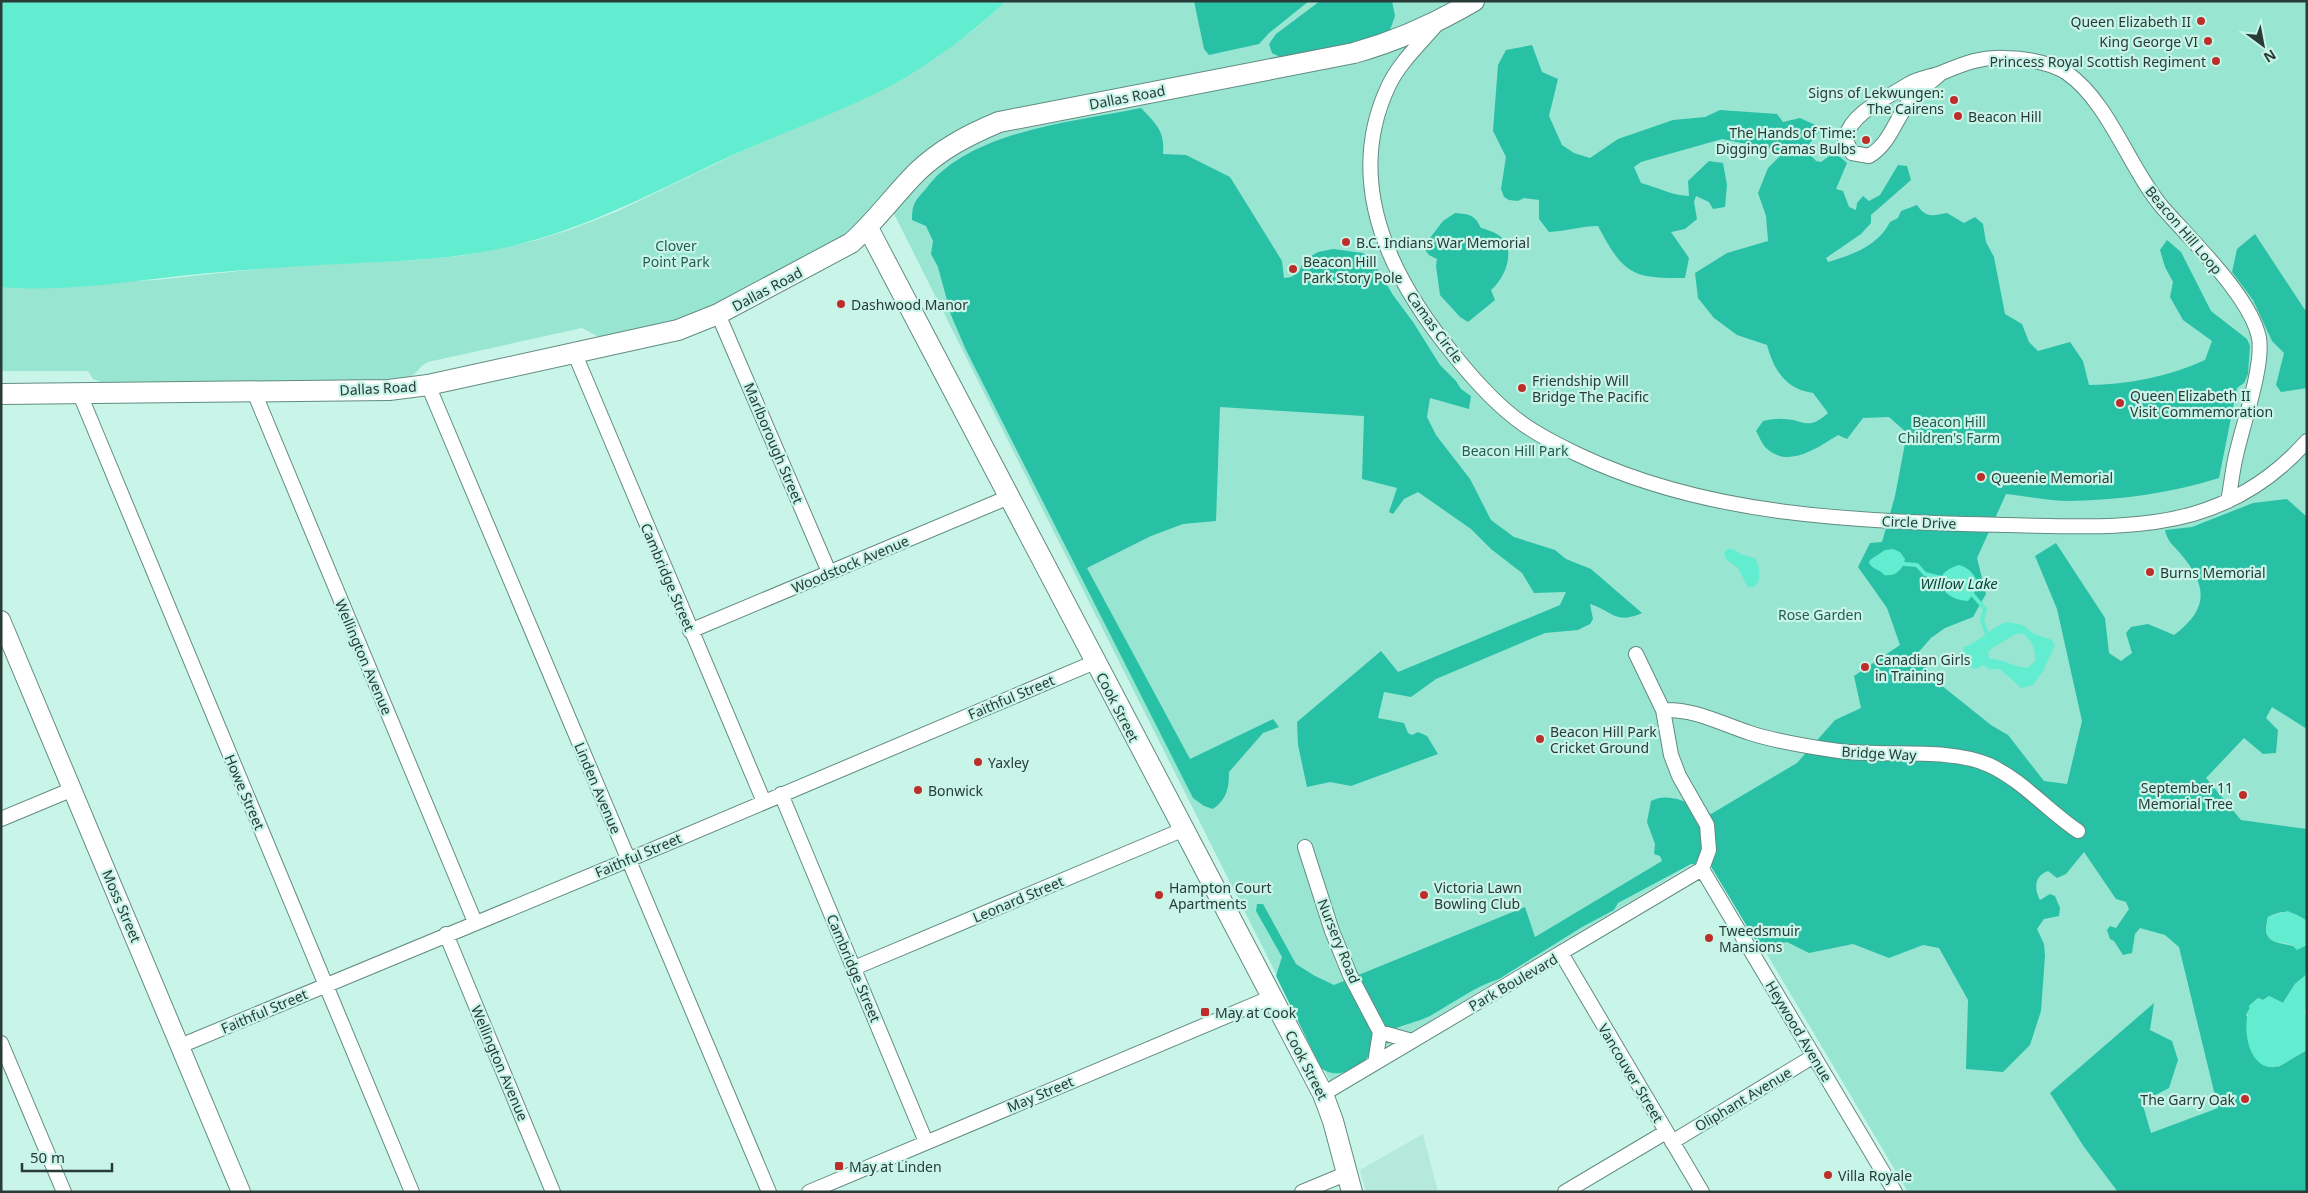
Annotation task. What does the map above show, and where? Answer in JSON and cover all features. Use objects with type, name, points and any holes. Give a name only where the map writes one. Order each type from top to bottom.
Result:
[{"type":"main road","name":"Dallas Road","points":[[1,394],[388,390],[428,385],[678,330],[718,314],[851,243],[868,228],[917,172],[940,153],[964,137],[998,122],[1354,53],[1400,39],[1440,21],[1474,1]]},
{"type":"main road","name":"Cook Street","points":[[868,228],[1182,830],[1323,1094],[1333,1120],[1350,1182]]},
{"type":"street","name":"Camas Circle","points":[[1440,21],[1401,65],[1382,101],[1375,131],[1372,160],[1372,187],[1376,215],[1396,271],[1432,326],[1476,381],[1494,400],[1524,425]]},
{"type":"street","name":"Beacon Hill Loop","points":[[1940,74],[1906,104],[1877,152],[1864,157],[1852,153],[1845,139],[1852,122],[1915,80],[1940,74],[1962,63],[1993,57],[2024,58],[2067,73],[2087,92],[2109,122],[2153,196],[2192,238],[2236,292],[2250,315],[2259,338],[2258,362],[2234,461],[2228,501]]},
{"type":"street","name":"Marlborough Street","points":[[718,314],[829,572]]},
{"type":"street","name":"Cambridge Street","points":[[574,352],[764,802]]},
{"type":"street","name":"Linden Avenue","points":[[428,385],[769,1192]]},
{"type":"street","name":"Howe Street","points":[[79,392],[412,1192]]},
{"type":"street","name":"Wellington Avenue","points":[[254,392],[475,922]]},
{"type":"street","name":"Circle Drive","points":[[1524,425],[1552,442],[1604,466],[1654,484],[1722,501],[1827,517],[2045,526],[2151,522],[2193,514],[2228,501],[2261,483],[2294,455],[2307,441]]},
{"type":"street","name":"Woodstock Avenue","points":[[690,630],[1009,497]]},
{"type":"street","name":"Moss Street","points":[[2,624],[241,1192]]},
{"type":"street","points":[[1636,654],[1663,710],[1671,755],[1679,776],[1707,825],[1709,850],[1702,869]]},
{"type":"street","name":"Faithful Street","points":[[180,1046],[628,860],[1095,662]]},
{"type":"street","name":"Bridge Way","points":[[1663,710],[1691,711],[1752,734],[1839,751],[1876,754],[1951,755],[1970,758],[2003,773],[2078,830]]},
{"type":"street","points":[[1,819],[73,789]]},
{"type":"street","name":"Cambridge Street","points":[[781,794],[926,1142]]},
{"type":"street","name":"Leonard Street","points":[[854,968],[1182,830]]},
{"type":"street","name":"Nursery Road","points":[[1304,847],[1332,931],[1350,974],[1380,1032]]},
{"type":"street","name":"Park Boulevard","points":[[1323,1094],[1702,869]]},
{"type":"street","name":"Heywood Avenue","points":[[1702,869],[1895,1192]]},
{"type":"street","name":"Wellington Avenue","points":[[446,934],[553,1192]]},
{"type":"street","name":"Vancouver Street","points":[[1561,954],[1702,1192]]},
{"type":"street","name":"May Street","points":[[809,1192],[1272,997]]},
{"type":"street","points":[[1375,1063],[1380,1032],[1412,1042]]},
{"type":"street","points":[[1,1043],[64,1192]]},
{"type":"street","name":"Oliphant Avenue","points":[[1565,1192],[1669,1137],[1814,1056]]},
{"type":"street","points":[[1302,1192],[1350,1182]]},
{"type":"shaded area","points":[[1423,1134],[1438,1192],[1366,1192],[1360,1170]]},
{"type":"green space","name":"Beacon Hill Park","points":[[1006,1],[2307,1],[2307,1192],[1908,1192],[1708,855],[1330,1081],[885,196],[864,220],[836,242],[710,308],[681,319],[599,337],[582,328],[428,362],[409,378],[369,381],[101,382],[93,379],[88,371],[1,371],[1,287],[155,280],[277,267],[417,260],[460,256],[534,241],[618,211],[740,152],[893,84],[937,57],[976,28]]},
{"type":"green space","points":[[1194,1],[1309,1],[1269,33],[1259,44],[1209,55],[1204,49]]},
{"type":"green space","points":[[1320,1],[1392,1],[1395,16],[1390,30],[1358,43],[1288,61],[1272,53],[1269,44],[1276,34]]},
{"type":"green space","name":"Beacon Hill Children's Farm","points":[[1532,45],[1542,72],[1558,79],[1549,116],[1562,145],[1574,153],[1590,158],[1618,139],[1673,120],[1705,117],[1720,110],[1777,114],[1783,122],[1800,118],[1822,128],[1805,149],[1816,161],[1821,162],[1832,154],[1839,156],[1847,163],[1836,189],[1843,191],[1849,207],[1856,210],[1857,203],[1863,196],[1869,201],[1880,195],[1898,165],[1907,166],[1911,180],[1871,215],[1871,223],[1861,234],[1826,258],[1828,262],[1864,248],[1879,237],[1890,222],[1898,218],[1901,211],[1917,205],[1926,214],[1947,213],[1964,223],[1975,217],[1983,224],[1986,242],[1994,257],[2005,314],[2022,324],[2029,342],[2038,351],[2070,342],[2083,361],[2089,385],[2134,381],[2163,375],[2205,360],[2212,341],[2183,320],[2170,297],[2173,282],[2165,267],[2160,250],[2167,240],[2181,252],[2211,311],[2247,339],[2250,346],[2248,374],[2244,383],[2237,388],[2219,478],[2165,492],[2109,499],[2063,501],[2006,494],[1977,558],[1986,594],[1973,617],[1945,628],[1931,638],[1916,655],[1936,681],[1991,725],[2008,735],[2044,781],[2067,784],[2082,721],[2057,609],[2035,556],[2056,543],[2105,618],[2109,653],[2121,661],[2132,653],[2126,633],[2131,627],[2148,624],[2174,635],[2186,625],[2199,606],[2201,596],[2196,576],[2169,540],[2165,530],[2192,527],[2253,503],[2287,499],[2307,517],[2307,729],[2272,707],[2266,718],[2278,730],[2276,753],[2263,754],[2244,738],[2206,778],[2241,820],[2307,829],[2307,921],[2292,913],[2283,912],[2268,917],[2266,927],[2269,938],[2274,941],[2300,948],[2307,945],[2307,974],[2295,984],[2283,1003],[2269,996],[2263,1000],[2258,998],[2249,1006],[2250,1008],[2246,1015],[2278,1067],[2307,1050],[2307,1192],[2118,1192],[2084,1147],[2050,1093],[2154,1003],[2150,1030],[2172,1041],[2178,1060],[2169,1088],[2142,1102],[2151,1133],[2218,1108],[2179,947],[2165,935],[2140,928],[2135,934],[2132,953],[2123,955],[2114,941],[2110,939],[2107,930],[2110,926],[2116,928],[2129,909],[2126,902],[2116,899],[2084,852],[2066,874],[2057,878],[2048,871],[2040,876],[2036,883],[2040,900],[2050,894],[2055,896],[2060,908],[2059,916],[2044,919],[2037,929],[2044,944],[2045,956],[2041,1011],[2030,1045],[2003,1072],[1966,1069],[1968,1000],[1939,948],[1923,945],[1889,958],[1853,944],[1809,953],[1787,942],[1760,948],[1710,865],[1691,864],[1618,903],[1614,910],[1582,927],[1499,979],[1472,991],[1430,1016],[1391,1031],[1385,1035],[1371,1054],[1354,1068],[1341,1073],[1334,1073],[1327,1072],[1321,1068],[1276,976],[1282,957],[1256,911],[1257,904],[1263,904],[1296,964],[1334,985],[1525,907],[1535,937],[1662,861],[1660,856],[1654,854],[1655,844],[1647,822],[1651,801],[1658,798],[1674,798],[1711,814],[1797,763],[1835,720],[1861,708],[1854,676],[1900,645],[1887,608],[1858,567],[1870,543],[1882,542],[1895,496],[1907,433],[1889,417],[1863,418],[1847,439],[1838,435],[1812,450],[1793,457],[1775,454],[1766,448],[1756,431],[1763,421],[1780,419],[1810,423],[1821,419],[1828,413],[1813,393],[1795,387],[1782,377],[1773,362],[1767,345],[1737,335],[1714,318],[1698,298],[1695,273],[1727,253],[1768,241],[1766,216],[1758,193],[1768,168],[1781,155],[1776,150],[1722,139],[1641,162],[1634,167],[1641,183],[1671,193],[1689,196],[1688,181],[1709,161],[1723,163],[1727,185],[1725,207],[1713,209],[1709,202],[1696,196],[1694,202],[1697,219],[1685,229],[1671,232],[1689,258],[1685,278],[1652,277],[1640,274],[1622,263],[1598,226],[1549,232],[1539,219],[1539,200],[1524,198],[1518,201],[1509,200],[1504,197],[1501,189],[1506,157],[1493,131],[1498,65],[1506,50]]},
{"type":"green space","points":[[1141,108],[1159,129],[1163,140],[1163,154],[1186,155],[1230,177],[1282,261],[1284,278],[1291,277],[1299,272],[1304,260],[1318,252],[1333,249],[1363,253],[1372,260],[1440,365],[1456,381],[1461,389],[1471,396],[1469,409],[1430,398],[1427,417],[1436,435],[1470,479],[1491,520],[1514,537],[1555,550],[1566,559],[1591,569],[1642,613],[1626,618],[1620,617],[1590,604],[1593,619],[1590,624],[1578,630],[1545,633],[1436,679],[1411,697],[1384,692],[1378,718],[1404,723],[1408,733],[1412,735],[1418,732],[1427,736],[1438,754],[1351,786],[1330,782],[1307,787],[1298,745],[1297,722],[1381,651],[1398,672],[1560,605],[1566,592],[1534,593],[1522,573],[1491,549],[1471,529],[1418,492],[1404,499],[1393,514],[1389,512],[1397,488],[1362,479],[1364,416],[1220,407],[1216,521],[1183,524],[1151,536],[1087,568],[1190,759],[1273,719],[1279,727],[1263,733],[1229,772],[1226,793],[1218,805],[1213,809],[1204,806],[1193,798],[966,350],[951,315],[938,267],[931,254],[933,241],[926,226],[912,220],[912,210],[918,197],[947,167],[971,152],[998,140],[1026,131]]},
{"type":"green space","points":[[1455,213],[1471,216],[1481,228],[1501,237],[1505,242],[1508,254],[1506,268],[1500,280],[1491,290],[1495,300],[1468,322],[1460,317],[1440,295],[1436,266],[1437,259],[1429,255],[1423,247],[1443,221]]},
{"type":"green space","points":[[2255,234],[2305,310],[2307,308],[2307,388],[2281,392],[2276,385],[2284,353],[2272,341],[2253,300],[2232,272],[2237,249]]},
{"type":"water","points":[[1,1],[1006,1],[980,24],[938,56],[894,84],[838,111],[742,151],[620,208],[558,233],[493,250],[438,258],[243,270],[80,287],[27,288],[1,287]]},
{"type":"water","points":[[1727,549],[1756,559],[1759,578],[1753,587],[1748,587],[1738,568],[1726,559],[1724,554]]},
{"type":"water","points":[[1893,549],[1900,552],[1905,559],[1895,574],[1884,575],[1869,563],[1870,560],[1885,550]]},
{"type":"water","name":"Willow Lake","points":[[1959,565],[1972,573],[1978,588],[1968,601],[1959,600],[1951,596],[1941,586],[1943,574]]},
{"type":"water","points":[[2007,622],[2023,625],[2034,634],[2052,640],[2055,645],[2043,671],[2033,685],[2021,688],[2000,669],[1988,669],[1984,665],[1975,669],[1969,666],[1962,655],[1964,647],[1975,642]],"holes":[[[2016,634],[2024,634],[2031,643],[2035,653],[2035,661],[2028,668],[1989,658],[1988,653],[1992,648]]]},
{"type":"water","points":[[2288,911],[2307,921],[2307,945],[2297,950],[2291,944],[2275,942],[2266,933],[2268,917]]},
{"type":"water","points":[[2307,974],[2307,1006],[2304,1013],[2307,1017],[2307,1050],[2275,1067],[2266,1066],[2258,1062],[2253,1055],[2247,1035],[2246,1025],[2249,1006],[2258,998],[2263,1000],[2269,996],[2283,1003],[2295,984]]},
{"type":"waterway","points":[[1904,564],[1917,565],[1925,574],[1941,578]]},
{"type":"waterway","points":[[1973,595],[1985,609],[1982,620],[1987,634]]},
{"type":"place","name":"Queen Elizabeth II","points":[[2201,21]]},
{"type":"place","name":"King George VI","points":[[2208,41]]},
{"type":"place","name":"Princess Royal Scottish Regiment","points":[[2216,61]]},
{"type":"place","name":"Signs of Lekwungen: The Cairens","points":[[1954,100]]},
{"type":"place","name":"Beacon Hill","points":[[1958,116]]},
{"type":"place","name":"The Hands of Time: Digging Camas Bulbs","points":[[1866,140]]},
{"type":"place","name":"B.C. Indians War Memorial","points":[[1346,242]]},
{"type":"place","name":"Beacon Hill Park Story Pole","points":[[1293,269]]},
{"type":"place","name":"Dashwood Manor","points":[[841,304]]},
{"type":"place","name":"Friendship Will Bridge The Pacific","points":[[1522,388]]},
{"type":"place","name":"Queen Elizabeth II Visit Commemoration","points":[[2120,403]]},
{"type":"place","name":"Queenie Memorial","points":[[1981,477]]},
{"type":"place","name":"Burns Memorial","points":[[2150,572]]},
{"type":"place","name":"Canadian Girls in Training","points":[[1865,667]]},
{"type":"place","name":"Beacon Hill Park Cricket Ground","points":[[1540,739]]},
{"type":"place","name":"Yaxley","points":[[978,762]]},
{"type":"place","name":"Bonwick","points":[[918,790]]},
{"type":"place","name":"September 11 Memorial Tree","points":[[2243,795]]},
{"type":"place","name":"Hampton Court Apartments","points":[[1159,895]]},
{"type":"place","name":"Victoria Lawn Bowling Club","points":[[1424,895]]},
{"type":"place","name":"Tweedsmuir Mansions","points":[[1709,938]]},
{"type":"place","name":"May at Cook","points":[[1205,1012]]},
{"type":"place","name":"The Garry Oak","points":[[2245,1099]]},
{"type":"place","name":"May at Linden","points":[[839,1166]]},
{"type":"place","name":"Villa Royale","points":[[1828,1175]]},
{"type":"park label","name":"Clover Point Park","points":[[676,254]]},
{"type":"park label","name":"Rose Garden","points":[[1820,614]]}]
